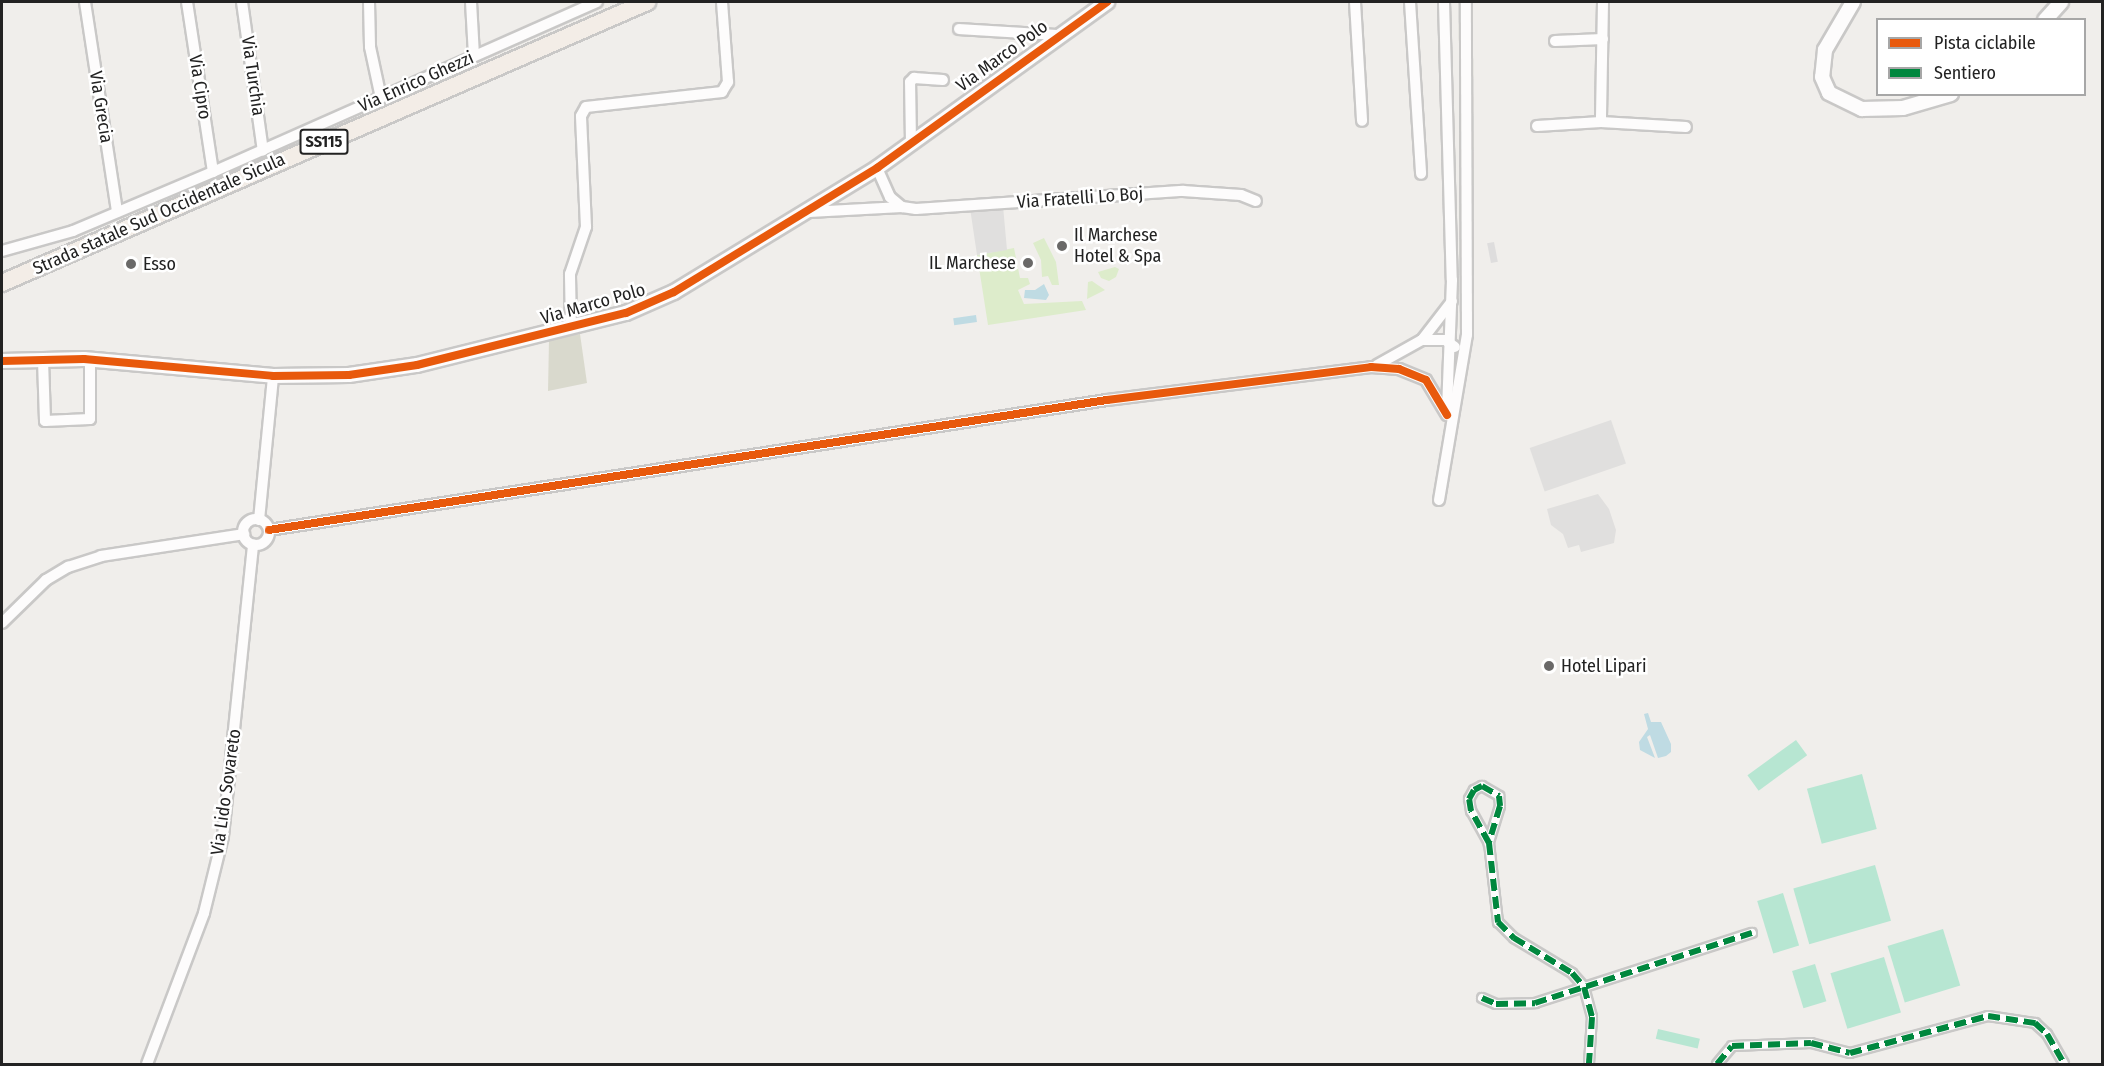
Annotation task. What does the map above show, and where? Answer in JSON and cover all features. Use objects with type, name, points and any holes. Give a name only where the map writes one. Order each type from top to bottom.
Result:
[{"type":"main road","name":"Strada statale Sud Occidentale Sicula","points":[[2,284],[647,2]]},
{"type":"street","name":"Via Grecia","points":[[85,2],[117,212]]},
{"type":"street","name":"Via Cipro","points":[[187,2],[213,172]]},
{"type":"street","name":"Via Turchia","points":[[242,2],[263,151]]},
{"type":"street","points":[[369,2],[370,47],[381,98]]},
{"type":"street","points":[[471,2],[474,56]]},
{"type":"street","name":"Via Enrico Ghezzi","points":[[2,251],[73,231],[263,151],[593,2]]},
{"type":"street","points":[[571,328],[570,274],[586,227],[581,116],[586,107],[722,92],[728,82],[722,2]]},
{"type":"street","name":"Via Marco Polo","points":[[2,361],[90,360],[273,376],[349,375],[388,370],[571,328],[650,304],[809,212],[878,168],[1056,35],[1104,2]]},
{"type":"street","points":[[1355,2],[1362,121]]},
{"type":"street","points":[[1410,2],[1421,174]]},
{"type":"street","points":[[1444,2],[1452,280],[1447,438]]},
{"type":"street","points":[[1439,500],[1447,438],[1463,360],[1470,278],[1466,2]]},
{"type":"street","points":[[1601,122],[1603,2]]},
{"type":"street","points":[[1853,2],[1825,50],[1822,77],[1829,93],[1862,109],[1902,108],[1944,96]]},
{"type":"street","points":[[2047,18],[2061,2]]},
{"type":"street","name":"Via Marco Polo","points":[[959,28],[1056,35]]},
{"type":"street","points":[[1555,41],[1603,39]]},
{"type":"street","name":"Via Marco Polo","points":[[911,142],[910,82],[914,78],[943,81]]},
{"type":"street","points":[[1537,126],[1601,122],[1686,127]]},
{"type":"street","points":[[878,168],[891,197],[902,207]]},
{"type":"street","name":"Via Fratelli Lo Boj","points":[[809,212],[902,207],[936,209],[1183,190],[1241,195],[1256,201]]},
{"type":"street","points":[[1371,367],[1400,356],[1422,340],[1452,300]]},
{"type":"street","points":[[1422,340],[1451,344],[1463,360]]},
{"type":"street","points":[[43,360],[45,421],[90,419],[90,360]]},
{"type":"street","points":[[268,530],[1107,400],[1371,367],[1399,369],[1426,380],[1449,375],[1463,360]]},
{"type":"street","points":[[268,530],[259,520],[273,376]]},
{"type":"street","points":[[1426,380],[1447,415]]},
{"type":"street","points":[[244,534],[247,523],[259,520]]},
{"type":"street","points":[[244,534],[253,545],[265,541],[268,530]]},
{"type":"street","points":[[2,623],[46,580],[68,567],[100,555],[244,534]]},
{"type":"street","name":"Via Lido Sovareto","points":[[147,1065],[204,913],[223,836],[253,545]]},
{"type":"street","points":[[1489,843],[1500,806],[1498,796],[1482,786],[1474,790],[1469,799],[1471,811],[1489,843],[1498,922],[1514,938],[1572,973],[1584,987],[1592,1017],[1589,1065]]},
{"type":"street","points":[[1482,998],[1516,1005],[1584,987],[1752,933]]},
{"type":"street","points":[[1717,1065],[1732,1046],[1811,1043],[1850,1053],[1988,1016],[2035,1023],[2047,1034],[2064,1065]]},
{"type":"shaded area","points":[[1003,206],[1007,250],[977,255],[970,208]]},
{"type":"shaded area","points":[[580,334],[587,383],[548,391],[549,340]]},
{"type":"shaded area","points":[[1611,420],[1626,463],[1545,491],[1530,448]]},
{"type":"shaded area","points":[[1598,494],[1609,509],[1616,530],[1614,543],[1581,552],[1579,545],[1568,548],[1563,534],[1551,525],[1547,509]]},
{"type":"green space","points":[[1044,238],[1056,262],[1059,285],[1052,285],[1048,276],[1042,277],[1041,260],[1033,243]]},
{"type":"green space","points":[[1014,248],[1020,278],[1028,278],[1030,284],[1018,290],[1024,304],[1082,301],[1086,310],[988,325],[977,255]]},
{"type":"green space","points":[[1115,267],[1119,269],[1116,277],[1109,281],[1101,278],[1098,272]]},
{"type":"green space","points":[[1092,281],[1105,290],[1087,299],[1088,282]]},
{"type":"green space","points":[[1796,740],[1807,755],[1759,791],[1747,775]]},
{"type":"green space","points":[[1862,774],[1877,829],[1822,844],[1807,789]]},
{"type":"green space","points":[[1875,865],[1891,921],[1809,944],[1793,888]]},
{"type":"green space","points":[[1783,893],[1799,946],[1773,953],[1757,901]]},
{"type":"green space","points":[[1943,929],[1960,985],[1905,1002],[1888,946]]},
{"type":"green space","points":[[1884,957],[1901,1012],[1847,1029],[1830,973]]},
{"type":"green space","points":[[1815,964],[1826,1001],[1803,1008],[1792,971]]},
{"type":"green space","points":[[1658,1029],[1700,1039],[1698,1048],[1656,1039]]},
{"type":"water","points":[[1044,284],[1049,295],[1046,300],[1024,298],[1025,290],[1035,290]]},
{"type":"water","points":[[976,315],[977,322],[954,325],[953,318]]},
{"type":"water","points":[[1648,713],[1651,722],[1661,722],[1671,744],[1671,752],[1666,756],[1658,758],[1650,735],[1647,737],[1655,758],[1640,750],[1639,742],[1648,729],[1644,714]]},
{"type":"pier","points":[[1494,242],[1498,262],[1491,263],[1487,243]]},
{"type":"marked path","points":[[1489,843],[1471,811],[1469,799],[1474,790],[1482,786],[1499,796],[1500,806],[1489,843],[1498,922],[1514,938],[1572,973],[1584,987],[1592,1017],[1589,1064]]},
{"type":"marked path","points":[[1482,998],[1496,1004],[1535,1003],[1752,933]]},
{"type":"marked path","points":[[1717,1064],[1732,1046],[1811,1043],[1850,1053],[1988,1016],[2035,1023],[2047,1034],[2064,1064]]},
{"type":"cycle path","points":[[2,361],[84,359],[273,376],[349,375],[417,365],[626,313],[674,292],[877,168],[1107,2]]},
{"type":"cycle path","points":[[269,530],[1107,400],[1371,367],[1399,369],[1426,380],[1447,415]]},
{"type":"place","name":"Il Marchese Hotel & Spa","points":[[1062,246]]},
{"type":"place","name":"IL Marchese","points":[[1028,263]]},
{"type":"place","name":"Esso","points":[[131,264]]},
{"type":"place","name":"Hotel Lipari","points":[[1549,666]]}]
